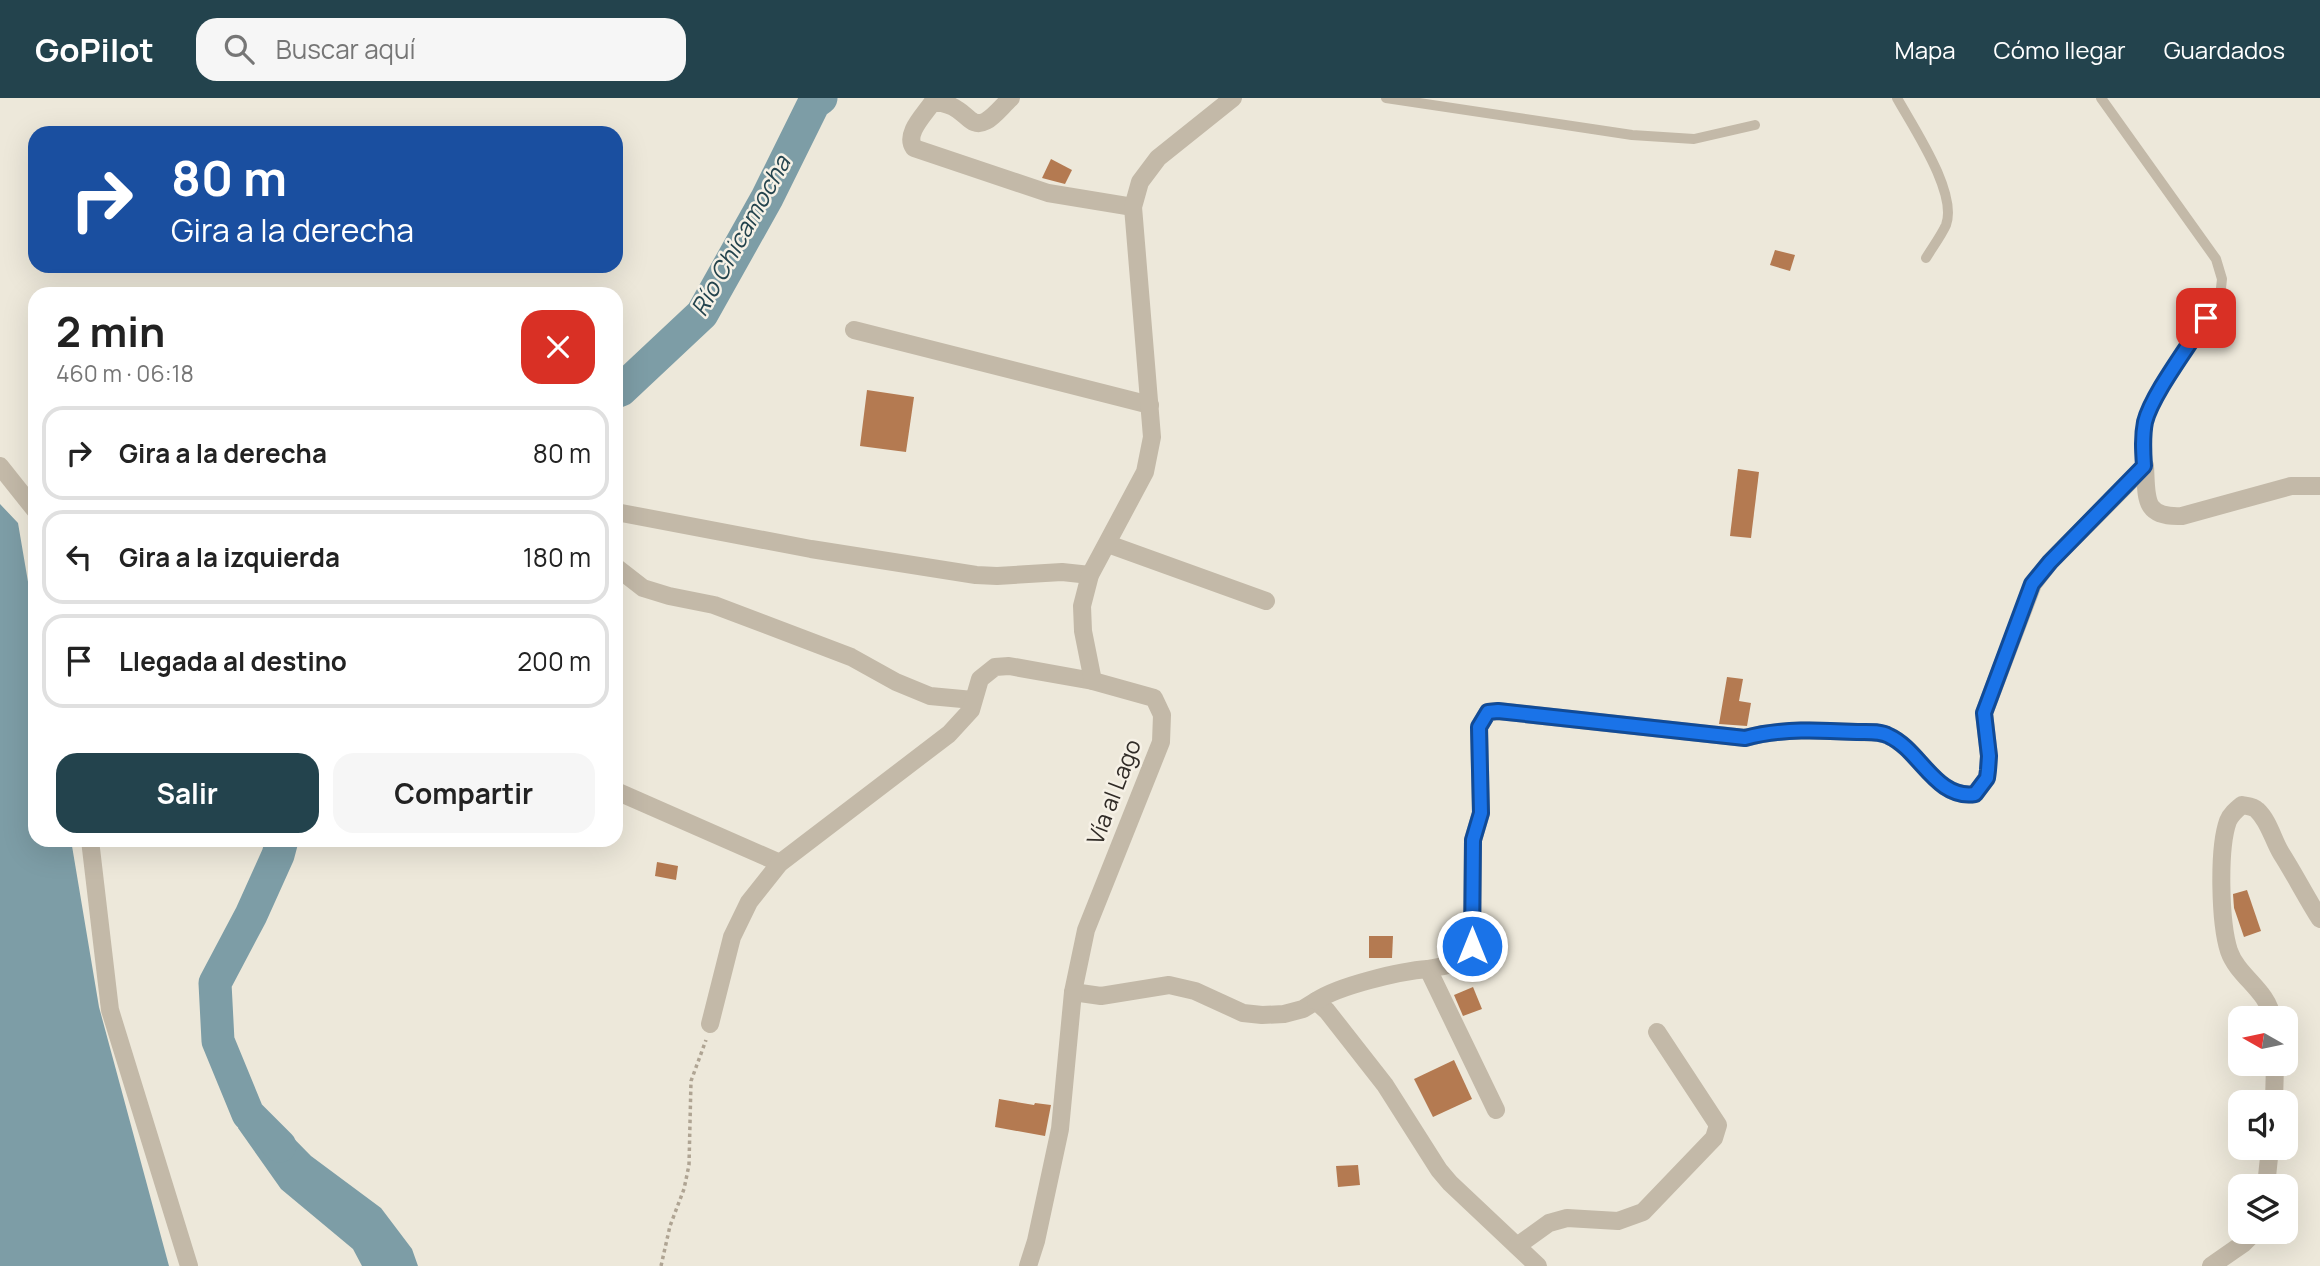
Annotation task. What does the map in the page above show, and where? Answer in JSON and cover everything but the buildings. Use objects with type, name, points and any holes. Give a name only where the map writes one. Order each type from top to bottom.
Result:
[{"type":"street","points":[[1011,98],[986,121],[979,123],[971,122],[955,108],[943,103],[932,103],[910,135],[910,142],[915,148],[1048,193],[1133,207]]},
{"type":"street","points":[[710,1024],[732,937],[749,902],[780,863],[949,734],[971,710],[980,679],[995,667],[1009,666],[1093,681],[1083,631],[1082,606],[1090,575],[1145,472],[1152,437],[1133,207],[1140,182],[1158,158],[1233,98]]},
{"type":"street","points":[[854,330],[1150,405]]},
{"type":"street","points":[[0,466],[28,501]]},
{"type":"street","points":[[2144,466],[2147,502],[2155,513],[2167,517],[2182,516],[2291,486],[2320,486]]},
{"type":"street","points":[[1073,992],[1101,996],[1169,985],[1195,991],[1243,1013],[1284,1014],[1303,1009],[1325,995],[1357,985],[1464,960],[1472,946],[1473,840],[1481,813],[1479,727],[1488,712],[1745,738],[1818,730],[1883,733],[1902,744],[1939,783],[1959,793],[1975,794],[1987,778],[1988,770],[1984,713],[2032,584],[2144,466]]},
{"type":"street","points":[[623,513],[811,549],[976,575],[1041,572],[1090,575]]},
{"type":"street","points":[[1108,544],[1266,601]]},
{"type":"street","points":[[623,572],[643,588],[714,605],[826,647],[851,657],[895,682],[930,696],[973,700]]},
{"type":"street","name":"Vía al Lago","points":[[1028,1266],[1036,1241],[1060,1129],[1073,992],[1086,930],[1161,742],[1162,715],[1154,698],[1093,681]]},
{"type":"street","points":[[623,794],[780,863]]},
{"type":"street","points":[[2269,1006],[2229,951],[2220,894],[2227,824],[2233,813],[2242,805],[2256,809],[2265,820],[2303,893],[2320,919]]},
{"type":"street","points":[[91,847],[110,1010],[189,1266]]},
{"type":"street","points":[[1427,969],[1496,1110]]},
{"type":"street","points":[[1316,1001],[1327,1011],[1385,1085],[1439,1170],[1538,1266]]},
{"type":"street","points":[[1517,1245],[1549,1223],[1567,1218],[1618,1221],[1643,1212],[1714,1138],[1718,1125],[1657,1032]]},
{"type":"street","points":[[2211,1266],[2243,1244]]},
{"type":"lane","points":[[1386,98],[1632,135],[1694,139],[1755,125]]},
{"type":"lane","points":[[1897,98],[1939,175],[1948,199],[1946,225],[1926,258]]},
{"type":"lane","points":[[2101,98],[2216,259],[2221,278],[2220,297],[2152,404],[2143,440],[2144,466]]},
{"type":"path","points":[[661,1266],[670,1226],[684,1189],[689,1166],[691,1081],[710,1024]]},
{"type":"water","points":[[0,504],[18,523],[28,582],[28,847],[72,847],[99,1007],[169,1266],[0,1266]]},
{"type":"water","points":[[258,1102],[311,1156],[381,1208],[412,1249],[418,1266],[362,1266],[353,1249],[281,1189],[238,1128]]},
{"type":"waterway","name":"Río Chicamocha","points":[[623,388],[702,314],[767,198],[814,103],[821,98]]},
{"type":"waterway","name":"Río Chicamocha","points":[[280,847],[251,915],[215,983],[218,1041],[248,1114],[280,1146]]},
{"type":"route","points":[[1472,946],[1473,840],[1481,813],[1479,727],[1483,716],[1488,712],[1745,738],[1818,730],[1883,733],[1902,744],[1939,783],[1959,793],[1975,794],[1987,778],[1988,770],[1984,713],[2032,584],[2144,466],[2143,440],[2152,404],[2206,318]]}]
